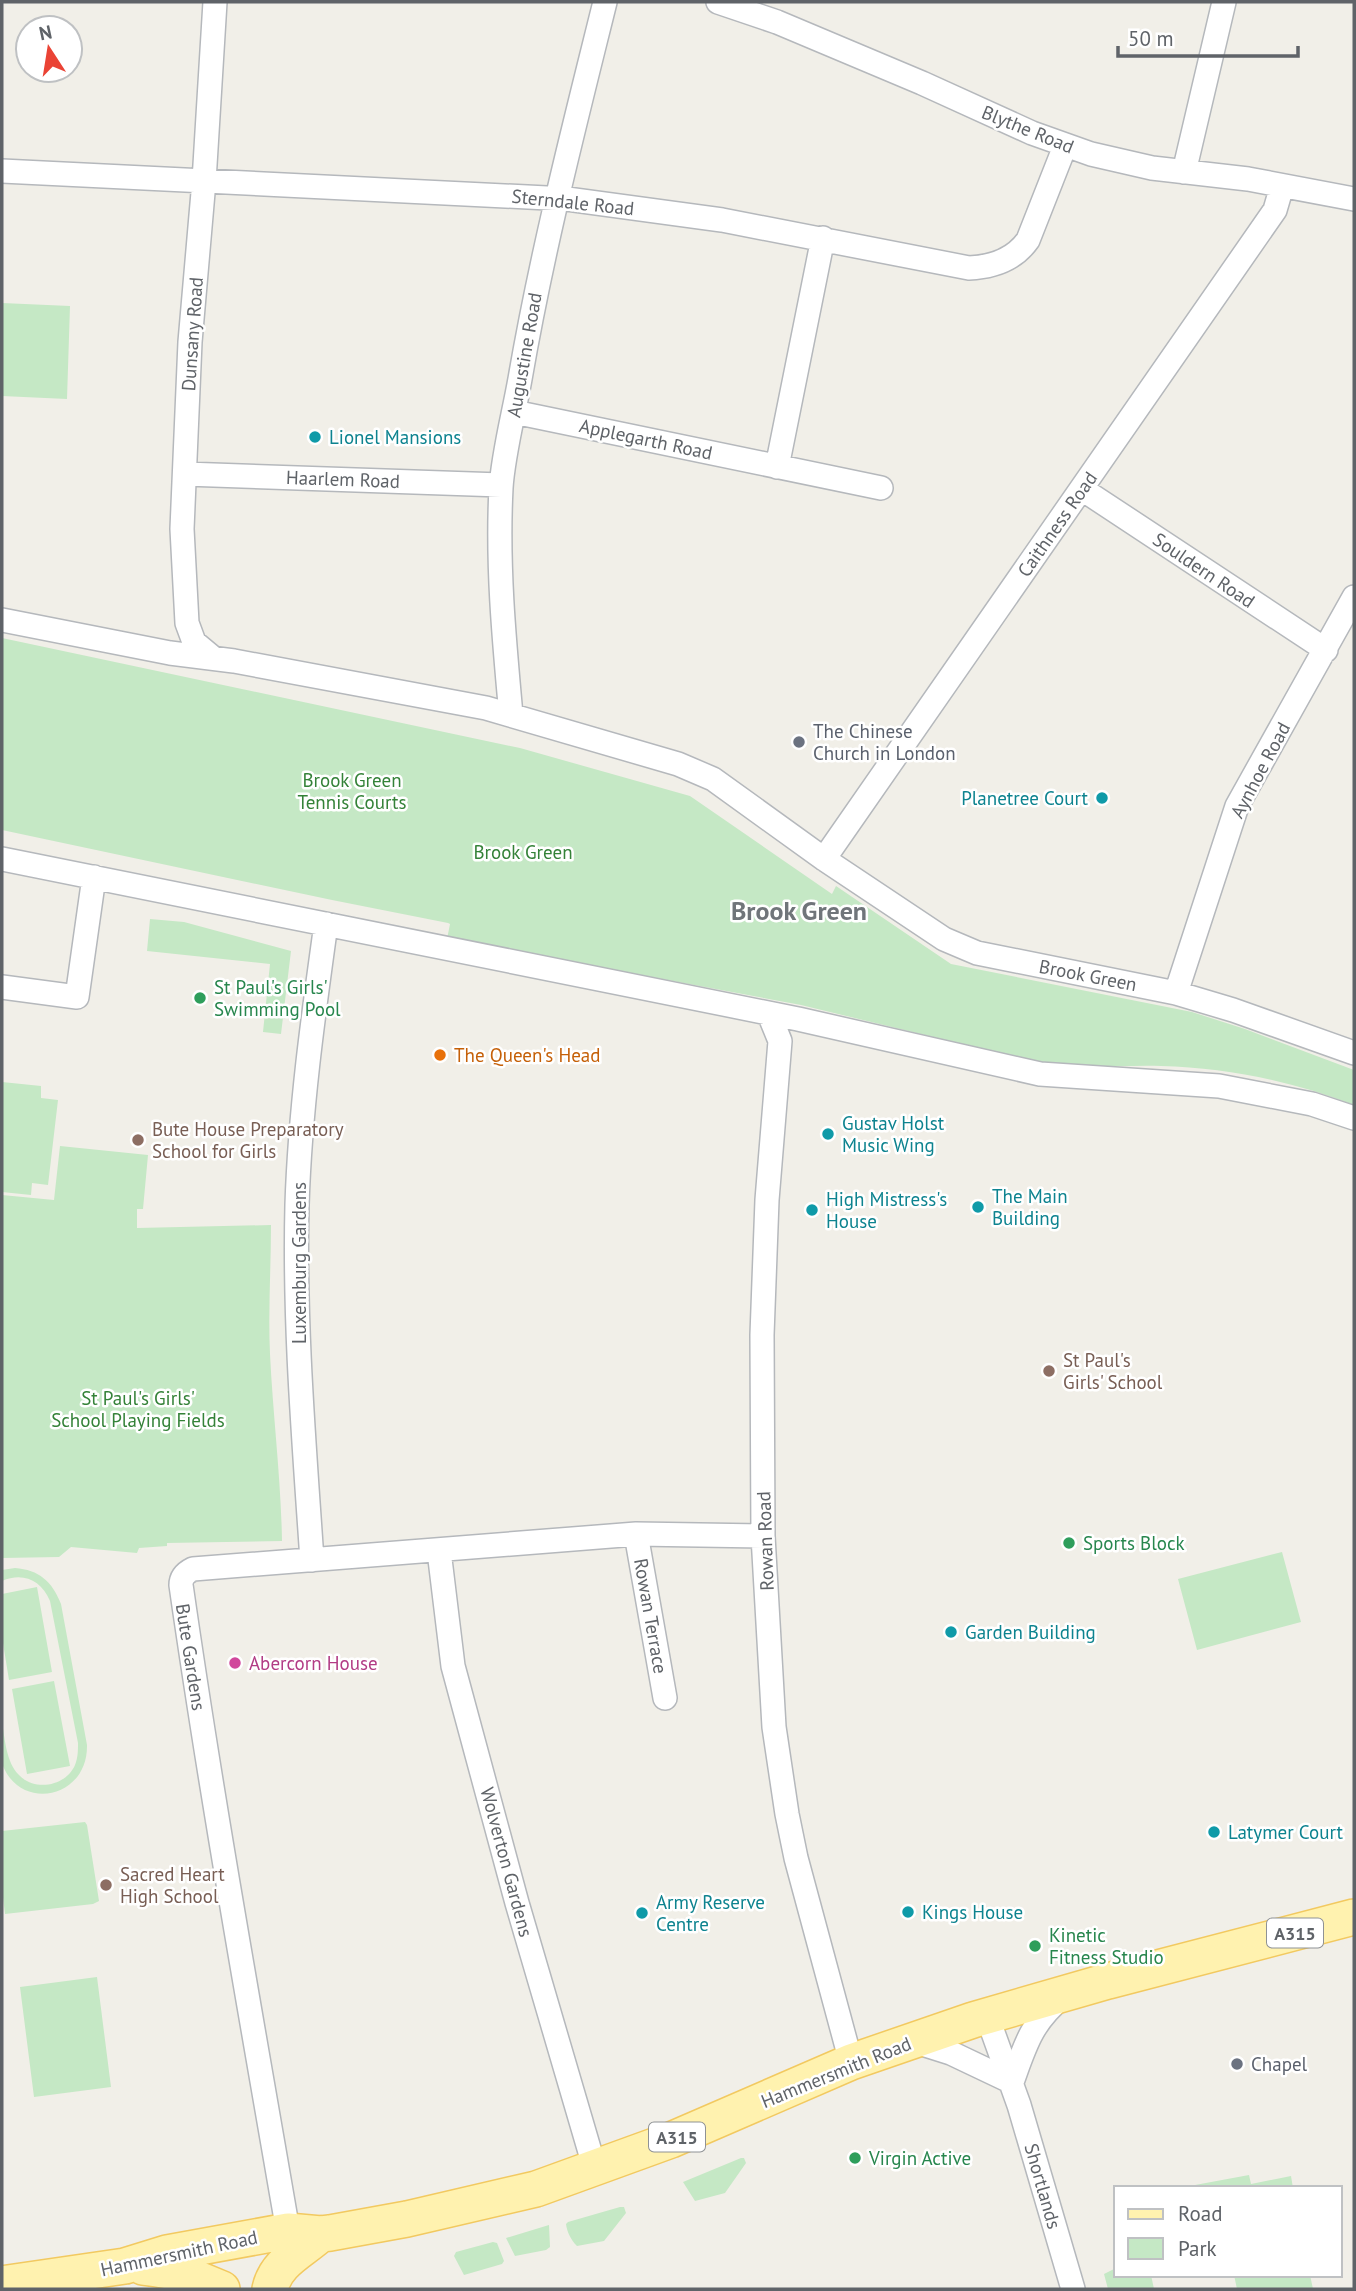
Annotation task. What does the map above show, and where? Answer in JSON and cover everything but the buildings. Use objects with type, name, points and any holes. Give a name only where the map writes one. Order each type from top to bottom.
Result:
[{"type":"main road","name":"Hammersmith Road","points":[[2,2284],[125,2266],[167,2253],[473,2204],[537,2189],[671,2140],[852,2062],[987,2016],[1354,1917]]},
{"type":"main road","name":"Hammersmith Road","points":[[270,2289],[282,2264],[304,2233]]},
{"type":"main road","name":"A315","points":[[125,2266],[167,2269],[192,2275],[222,2289]]},
{"type":"street","name":"Dunsany Road","points":[[212,657],[194,642],[187,623],[182,529],[190,342],[204,181],[215,2]]},
{"type":"street","name":"Augustine Road","points":[[511,715],[500,591],[501,485],[534,298],[555,198],[604,2]]},
{"type":"street","name":"Blythe Road","points":[[718,2],[781,12],[1065,146],[1091,155],[1184,172],[1248,179],[1354,199]]},
{"type":"street","points":[[1184,172],[1224,2]]},
{"type":"street","name":"Sterndale Road","points":[[2,171],[555,198],[722,220],[970,268],[997,263],[1021,250],[1028,240],[1065,146]]},
{"type":"street","name":"Caithness Road","points":[[824,859],[1275,211],[1282,186]]},
{"type":"street","points":[[777,467],[823,238]]},
{"type":"street","name":"Applegarth Road","points":[[514,412],[881,488]]},
{"type":"street","name":"Haarlem Road","points":[[184,474],[501,485]]},
{"type":"street","name":"Souldern Road","points":[[1082,489],[1326,650]]},
{"type":"street","name":"Aynhoe Road","points":[[1176,993],[1237,806],[1354,597]]},
{"type":"street","name":"Brook Green","points":[[2,620],[170,653],[212,657],[486,708],[678,764],[713,779],[824,859],[944,939],[977,953],[1176,993],[1354,1053]]},
{"type":"street","points":[[2,859],[769,1014],[1040,1074],[1219,1086],[1312,1104],[1354,1118]]},
{"type":"street","points":[[2,987],[77,997],[94,877]]},
{"type":"street","name":"Luxemburg Gardens","points":[[312,1560],[300,1376],[297,1227],[300,1155],[314,1006],[326,925]]},
{"type":"street","name":"Rowan Road","points":[[769,1014],[780,1041],[763,1290],[763,1536],[774,1727],[796,1857],[852,2062]]},
{"type":"street","name":"Bute Gardens","points":[[304,2233],[231,1906],[181,1579],[192,1569],[636,1534],[763,1536]]},
{"type":"street","name":"Rowan Terrace","points":[[636,1534],[665,1698]]},
{"type":"street","name":"Wolverton Gardens","points":[[439,1550],[453,1666],[517,1903],[595,2169]]},
{"type":"street","points":[[912,2041],[951,2053],[1012,2082],[1033,2027],[1049,2008],[1068,1993]]},
{"type":"street","name":"Shortlands","points":[[987,2016],[1012,2082],[1073,2289]]},
{"type":"green space","points":[[2,303],[70,306],[67,399],[2,396]]},
{"type":"green space","name":"Brook Green","points":[[2,638],[520,748],[690,796],[832,894],[836,886],[951,964],[1192,1012],[1245,1029],[1354,1070],[1354,1105],[1307,1089],[1235,1073],[1161,1066],[1049,1065],[801,1005],[447,939],[448,923],[2,830]]},
{"type":"green space","points":[[150,919],[184,922],[291,951],[281,1034],[263,1032],[270,964],[147,951]]},
{"type":"green space","points":[[2,1082],[41,1086],[41,1098],[58,1100],[48,1185],[32,1183],[31,1195],[2,1192]]},
{"type":"green space","name":"St Paul's Girls' School Playing Fields","points":[[60,1146],[148,1155],[143,1209],[137,1209],[137,1228],[271,1225],[270,1354],[282,1541],[167,1543],[167,1546],[139,1548],[137,1553],[71,1547],[59,1557],[2,1558],[2,1195],[54,1200]]},
{"type":"green space","points":[[1282,1552],[1301,1622],[1197,1650],[1178,1579]]},
{"type":"green space","points":[[15,1568],[31,1571],[44,1578],[61,1604],[87,1745],[84,1763],[77,1777],[66,1787],[53,1793],[38,1794],[24,1790],[12,1780],[2,1761],[2,1722],[11,1764],[19,1775],[33,1784],[50,1784],[65,1778],[75,1765],[78,1751],[50,1601],[42,1588],[30,1580],[17,1577],[2,1581],[2,1570]]},
{"type":"green space","points":[[37,1587],[52,1672],[9,1680],[2,1637],[2,1594]]},
{"type":"green space","points":[[54,1681],[70,1766],[27,1774],[12,1689]]},
{"type":"green space","points":[[85,1822],[99,1901],[93,1904],[5,1914],[2,1831]]},
{"type":"green space","points":[[97,1977],[111,2087],[34,2097],[20,1987]]},
{"type":"green space","points":[[744,2158],[746,2163],[725,2193],[695,2201],[683,2182]]},
{"type":"green space","points":[[1249,2175],[1251,2184],[1291,2176],[1293,2186],[1195,2186]]},
{"type":"green space","points":[[624,2207],[626,2213],[604,2241],[577,2246],[568,2233],[568,2222]]},
{"type":"green space","points":[[549,2225],[550,2247],[515,2256],[506,2238]]},
{"type":"green space","points":[[497,2243],[504,2261],[502,2264],[464,2275],[454,2256],[456,2252]]},
{"type":"green space","points":[[1114,2269],[1114,2277],[1151,2277],[1154,2289],[1108,2289],[1104,2274]]},
{"type":"green space","points":[[1234,2277],[1310,2277],[1313,2289],[1237,2289]]},
{"type":"place","name":"Lionel Mansions","points":[[315,437]]},
{"type":"place","name":"The Chinese Church in London","points":[[799,742]]},
{"type":"place","name":"Planetree Court","points":[[1102,798]]},
{"type":"place","name":"St Paul's Girls' Swimming Pool","points":[[200,998]]},
{"type":"place","name":"The Queen's Head","points":[[440,1055]]},
{"type":"place","name":"Gustav Holst Music Wing","points":[[828,1134]]},
{"type":"place","name":"Bute House Preparatory School for Girls","points":[[138,1140]]},
{"type":"place","name":"The Main Building","points":[[978,1207]]},
{"type":"place","name":"High Mistress's House","points":[[812,1210]]},
{"type":"place","name":"St Paul's Girls' School","points":[[1049,1371]]},
{"type":"place","name":"Sports Block","points":[[1069,1543]]},
{"type":"place","name":"Garden Building","points":[[951,1632]]},
{"type":"place","name":"Abercorn House","points":[[235,1663]]},
{"type":"place","name":"Latymer Court","points":[[1214,1832]]},
{"type":"place","name":"Sacred Heart High School","points":[[106,1885]]},
{"type":"place","name":"Kings House","points":[[908,1912]]},
{"type":"place","name":"Army Reserve Centre","points":[[642,1913]]},
{"type":"place","name":"Kinetic Fitness Studio","points":[[1035,1946]]},
{"type":"place","name":"Chapel","points":[[1237,2064]]},
{"type":"place","name":"Virgin Active","points":[[855,2158]]},
{"type":"district","name":"Brook Green","points":[[799,910]]},
{"type":"park label","name":"Brook Green Tennis Courts","points":[[352,791]]}]
